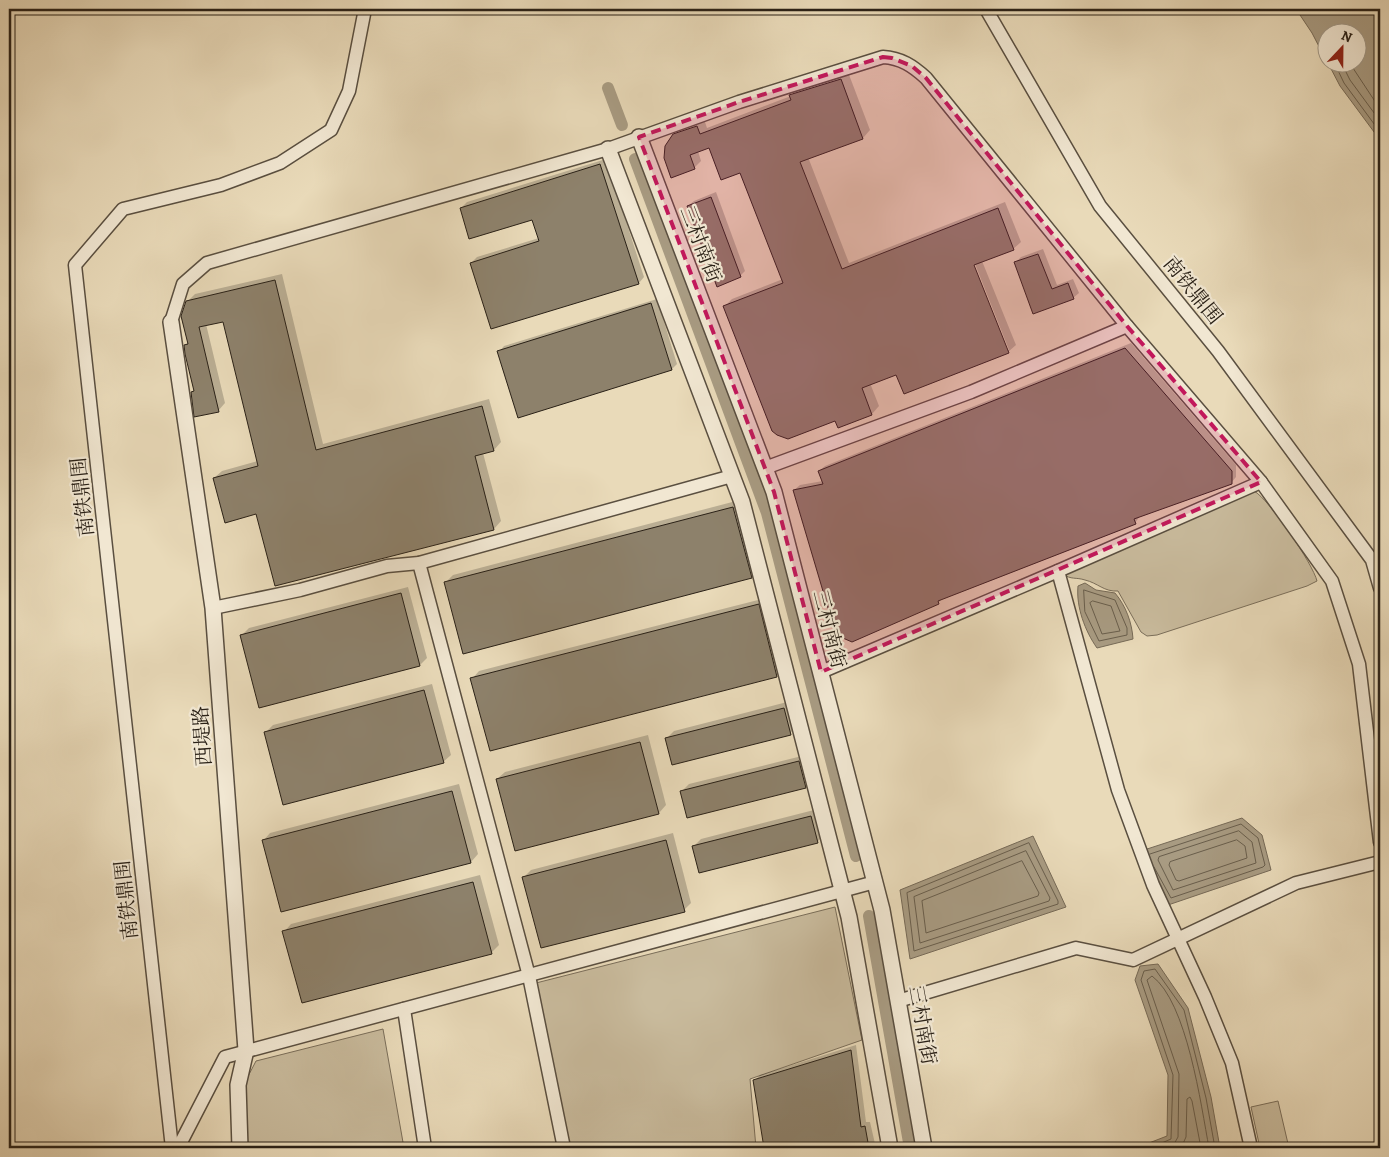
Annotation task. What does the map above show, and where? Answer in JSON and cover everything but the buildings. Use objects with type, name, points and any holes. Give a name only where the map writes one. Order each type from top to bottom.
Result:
[{"type":"street","name":"南铁鼎围","points":[[172,1148],[75,266],[123,209],[221,185],[280,163],[331,130],[348,91],[365,9]]},
{"type":"street","name":"南铁鼎围","points":[[986,9],[1100,206],[1218,350],[1372,560],[1380,588]]},
{"type":"street","points":[[171,322],[182,284],[207,263],[608,149],[757,96],[883,57],[892,58],[912,66],[926,78],[1127,326],[1261,482],[1332,581],[1359,664],[1380,842]]},
{"type":"street","name":"三村南街","points":[[639,137],[774,492],[875,882],[924,1148]]},
{"type":"street","points":[[608,149],[742,502],[849,917],[890,1148]]},
{"type":"street","name":"西堤路","points":[[171,322],[213,608],[246,1050],[238,1085],[240,1148]]},
{"type":"street","points":[[765,468],[971,392],[1127,326]]},
{"type":"street","points":[[213,608],[300,590],[387,566],[419,563],[732,476]]},
{"type":"street","points":[[821,672],[1261,482]]},
{"type":"street","points":[[419,563],[529,976],[564,1148]]},
{"type":"street","points":[[1058,571],[1118,790],[1154,885],[1232,1063],[1251,1148]]},
{"type":"street","points":[[898,1001],[1076,948],[1133,960],[1296,883],[1380,862]]},
{"type":"street","points":[[178,1148],[225,1057],[875,882]]},
{"type":"street","points":[[404,1009],[425,1148]]},
{"type":"highlighted area","points":[[883,57],[892,58],[912,66],[926,78],[1127,326],[1261,482],[821,672],[774,492],[639,137],[739,102]]},
{"type":"shaded area","points":[[1254,491],[1270,506],[1290,533],[1308,561],[1317,581],[1307,586],[1157,635],[1147,636],[1141,632],[1118,591],[1105,589],[1090,581],[1063,574]]},
{"type":"shaded area","points":[[835,907],[862,1040],[750,1079],[756,1148],[569,1148],[536,983]]},
{"type":"shaded area","points":[[383,1029],[404,1148],[245,1148],[243,1086],[256,1061]]},
{"type":"shaded area","points":[[1278,1101],[1289,1148],[1260,1148],[1251,1107]]},
{"type":"water","points":[[1296,9],[1380,9],[1380,140],[1340,86],[1333,72],[1366,72],[1366,22],[1316,22],[1316,41]]},
{"type":"water","points":[[1085,583],[1096,590],[1115,593],[1128,615],[1133,639],[1097,648],[1085,626],[1078,602],[1078,586]]},
{"type":"water","points":[[1242,818],[1262,835],[1271,870],[1168,905],[1141,851]]},
{"type":"water","points":[[1033,836],[1066,907],[910,959],[900,890]]},
{"type":"water","points":[[1158,964],[1188,1008],[1211,1097],[1220,1148],[1136,1148],[1167,1136],[1168,1075],[1135,980],[1140,966]]},
{"type":"waterway","points":[[608,88],[622,125]]},
{"type":"waterway","points":[[635,159],[767,513],[856,856]]},
{"type":"waterway","points":[[869,916],[910,1148]]}]
